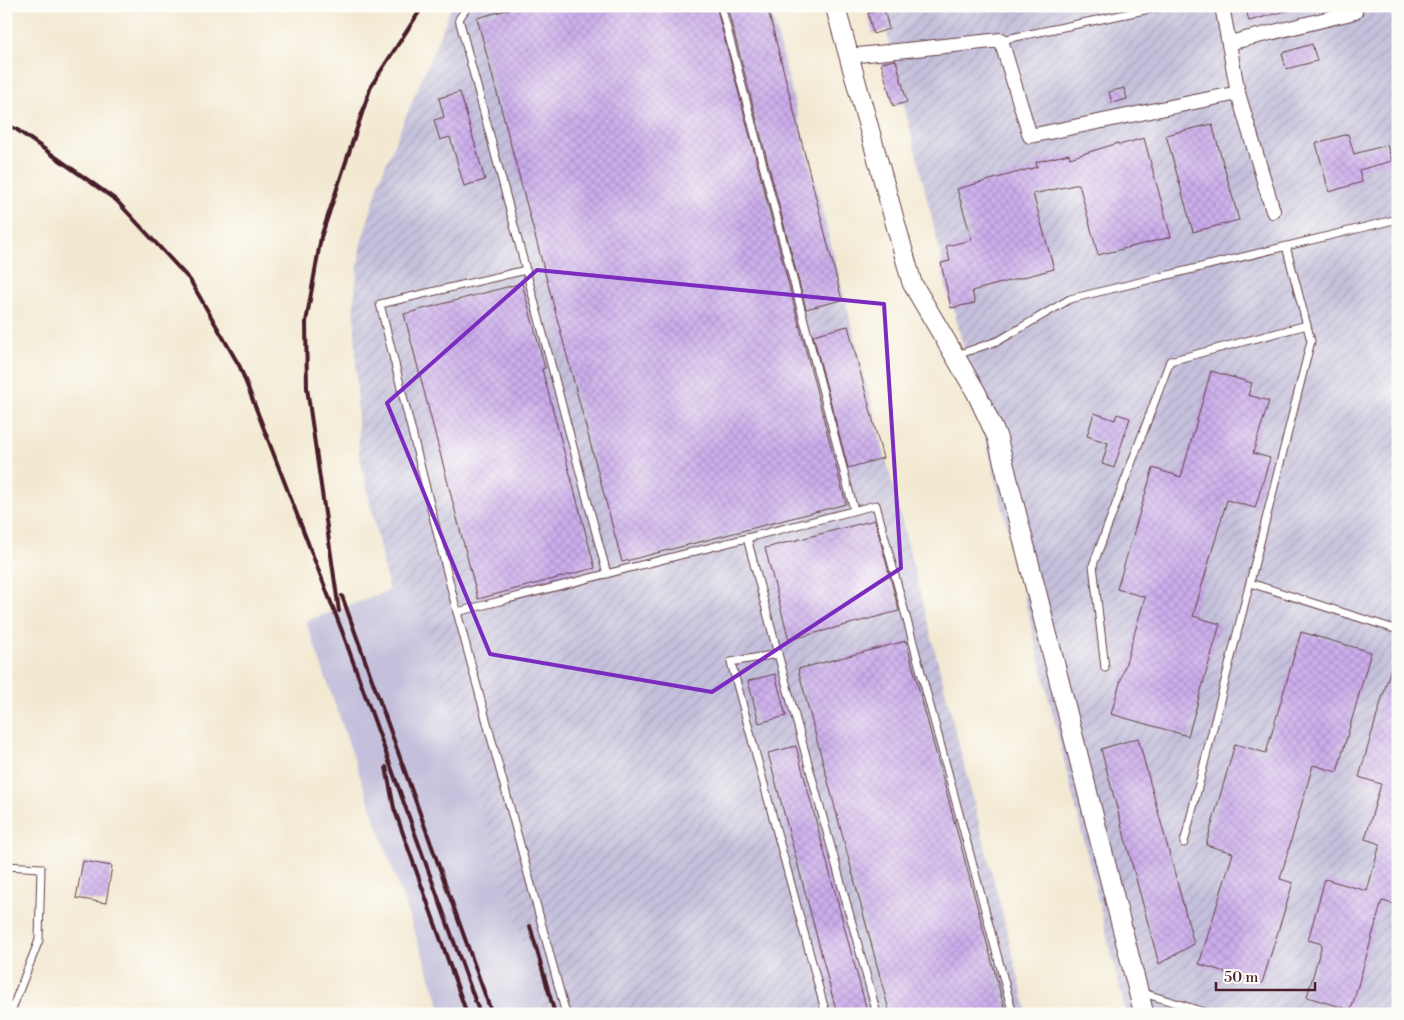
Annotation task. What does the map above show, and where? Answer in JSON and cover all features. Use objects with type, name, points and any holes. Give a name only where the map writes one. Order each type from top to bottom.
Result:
[{"type":"street","points":[[835,6],[912,283],[976,392],[997,437],[1144,1014]]},
{"type":"street","points":[[1222,6],[1238,93],[1273,211]]},
{"type":"street","points":[[1229,43],[1356,12]]},
{"type":"street","points":[[849,56],[1001,40],[1030,136],[1238,93]]},
{"type":"lane","points":[[468,6],[459,19],[607,574]]},
{"type":"lane","points":[[721,6],[854,510]]},
{"type":"lane","points":[[1001,40],[1164,6]]},
{"type":"lane","points":[[954,356],[1000,340],[1070,299],[1398,220]]},
{"type":"lane","points":[[1184,843],[1311,341],[1286,246]]},
{"type":"lane","points":[[526,270],[380,304],[457,612],[566,1014]]},
{"type":"lane","points":[[1105,668],[1093,565],[1170,361],[1307,326]]},
{"type":"lane","points":[[457,612],[876,505],[1013,1014]]},
{"type":"lane","points":[[747,538],[877,1014]]},
{"type":"lane","points":[[1250,583],[1398,630]]},
{"type":"lane","points":[[778,654],[731,662],[826,1014]]},
{"type":"lane","points":[[6,866],[40,868],[38,940],[10,1014]]},
{"type":"lane","points":[[1139,992],[1211,1014]]},
{"type":"highlighted area","points":[[537,270],[884,304],[901,568],[712,692],[490,654],[387,403]]},
{"type":"shaded area","points":[[452,6],[770,6],[1028,1014],[544,1014],[415,598],[389,591],[359,452],[354,303],[360,247],[381,176]]},
{"type":"shaded area","points":[[880,6],[1398,6],[1398,1014],[1126,1014]]},
{"type":"shaded area","points":[[389,591],[415,597],[544,1014],[443,1014],[306,621]]},
{"type":"building","points":[[521,6],[716,6],[846,504],[622,562],[477,18]]},
{"type":"building","points":[[727,6],[767,6],[842,300],[806,309]]},
{"type":"building","points":[[1245,6],[1289,6],[1289,10],[1249,21]]},
{"type":"building","points":[[884,9],[889,29],[873,34],[868,13]]},
{"type":"building","points":[[1312,44],[1317,61],[1286,69],[1282,53]]},
{"type":"building","points":[[896,60],[907,102],[893,106],[881,63]]},
{"type":"building","points":[[1124,88],[1127,99],[1112,103],[1109,92]]},
{"type":"building","points":[[460,92],[485,180],[464,186],[450,137],[440,140],[434,120],[444,117],[439,98]]},
{"type":"building","points":[[1212,124],[1239,220],[1193,232],[1166,135]]},
{"type":"building","points":[[1348,134],[1354,154],[1387,145],[1392,161],[1359,170],[1362,182],[1329,192],[1316,143]]},
{"type":"building","points":[[1144,138],[1171,237],[1098,255],[1079,184],[1033,194],[1054,269],[972,291],[975,303],[951,308],[941,263],[950,261],[946,246],[972,240],[957,189],[1037,167],[1036,162],[1069,154],[1070,158],[1118,143],[1119,145]]},
{"type":"building","points":[[522,283],[545,368],[542,369],[595,568],[478,599],[404,314]]},
{"type":"building","points":[[848,326],[883,458],[848,468],[813,335]]},
{"type":"building","points":[[1211,371],[1252,383],[1248,395],[1269,401],[1253,453],[1270,458],[1255,508],[1227,500],[1193,616],[1220,624],[1188,736],[1111,714],[1145,597],[1117,589],[1153,468],[1181,477]]},
{"type":"building","points":[[1094,413],[1115,420],[1117,414],[1130,418],[1114,468],[1102,464],[1108,443],[1087,436]]},
{"type":"building","points":[[875,520],[899,611],[789,640],[765,548]]},
{"type":"building","points":[[1301,632],[1371,652],[1337,772],[1313,765],[1280,879],[1293,883],[1262,983],[1199,964],[1233,853],[1206,845],[1235,744],[1266,753]]},
{"type":"building","points":[[906,641],[1006,1014],[890,1014],[798,669]]},
{"type":"building","points":[[1395,654],[1398,655],[1398,905],[1382,901],[1351,1010],[1307,997],[1322,944],[1308,940],[1325,879],[1367,891],[1380,844],[1365,839],[1381,784],[1359,777]]},
{"type":"building","points":[[775,674],[786,716],[759,723],[748,681]]},
{"type":"building","points":[[1138,738],[1194,944],[1159,964],[1101,749]]},
{"type":"building","points":[[796,746],[868,1014],[837,1014],[768,753]]},
{"type":"building","points":[[83,861],[112,866],[106,903],[76,898]]},
{"type":"railway","points":[[339,611],[307,388],[306,322],[321,237],[371,86],[423,6]]},
{"type":"railway","points":[[6,125],[16,129],[116,200],[190,280],[240,367],[342,631],[480,1014]]},
{"type":"railway","points":[[342,596],[492,1014]]},
{"type":"railway","points":[[386,767],[394,808],[467,1014]]},
{"type":"railway","points":[[530,926],[555,1014]]}]
